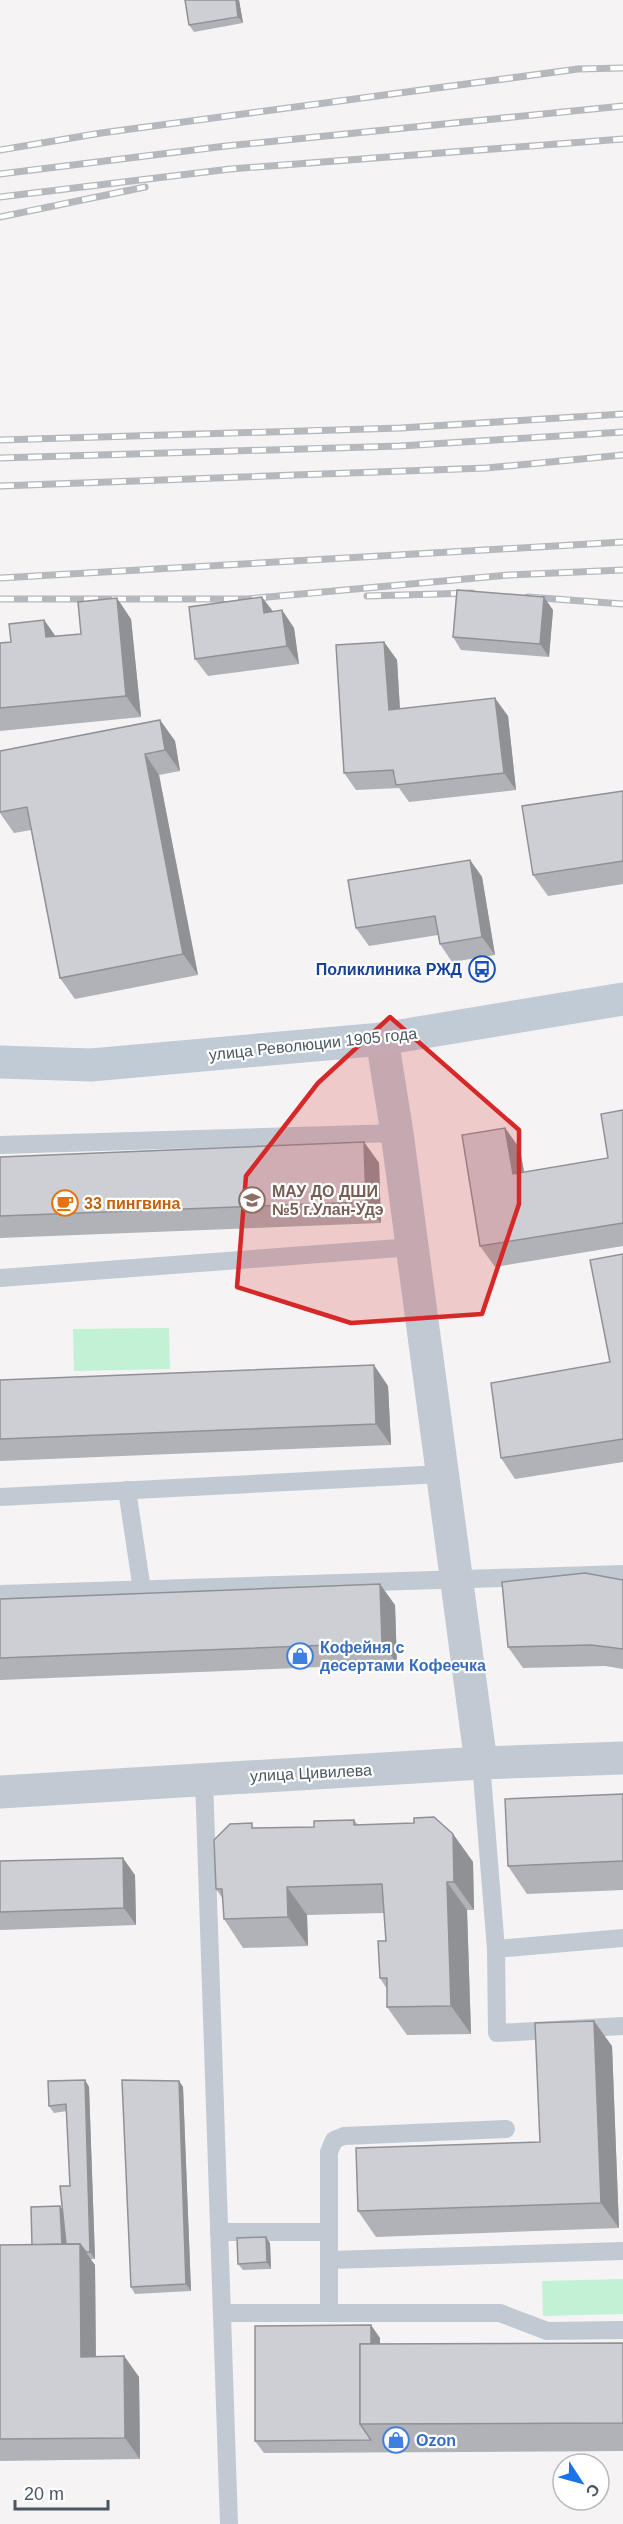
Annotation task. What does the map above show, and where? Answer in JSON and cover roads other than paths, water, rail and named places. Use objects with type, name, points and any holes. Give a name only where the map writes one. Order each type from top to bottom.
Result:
[{"type":"main road","name":"улица Революции 1905 года","points":[[0,1062],[91,1065],[382,1040],[623,999]]},
{"type":"street","points":[[382,1040],[397,1134],[481,1763]]},
{"type":"street","name":"улица Цивилева","points":[[0,1792],[481,1763],[623,1758]]},
{"type":"lane","points":[[0,1145],[397,1134]]},
{"type":"lane","points":[[0,1278],[412,1247]]},
{"type":"lane","points":[[0,1497],[442,1474]]},
{"type":"lane","points":[[127,1490],[142,1590]]},
{"type":"lane","points":[[0,1594],[623,1574]]},
{"type":"lane","points":[[481,1763],[496,1949],[497,2033],[623,2026]]},
{"type":"lane","points":[[204,1779],[229,2524]]},
{"type":"lane","points":[[496,1949],[623,1938]]},
{"type":"lane","points":[[329,2313],[329,2152],[334,2140],[344,2136],[506,2129]]},
{"type":"lane","points":[[219,2232],[329,2232]]},
{"type":"lane","points":[[329,2260],[623,2251]]},
{"type":"lane","points":[[222,2313],[500,2313],[547,2331],[623,2330]]},
{"type":"railway","points":[[0,150],[101,133],[578,69],[623,68]]},
{"type":"railway","points":[[0,174],[226,146],[623,106]]},
{"type":"railway","points":[[0,197],[230,169],[623,139]]},
{"type":"railway","points":[[0,217],[145,187]]},
{"type":"railway","points":[[0,440],[401,428],[623,414]]},
{"type":"railway","points":[[0,458],[400,446],[623,432]]},
{"type":"railway","points":[[0,486],[486,468],[623,455]]},
{"type":"railway","points":[[0,578],[623,542]]},
{"type":"railway","points":[[0,599],[247,599],[509,575],[623,570]]},
{"type":"railway","points":[[367,596],[472,593]]},
{"type":"railway","points":[[528,597],[623,604]]},
{"type":"place","name":"Поликлиника РЖД","points":[[482,969]]},
{"type":"place","name":"МАУ ДО ДШИ №5 г.Улан-Удэ","points":[[252,1200]]},
{"type":"place","name":"33 пингвина","points":[[65,1203]]},
{"type":"place","name":"Кофейня с десертами Кофеечка","points":[[300,1656]]},
{"type":"place","name":"Ozon","points":[[396,2440]]}]
